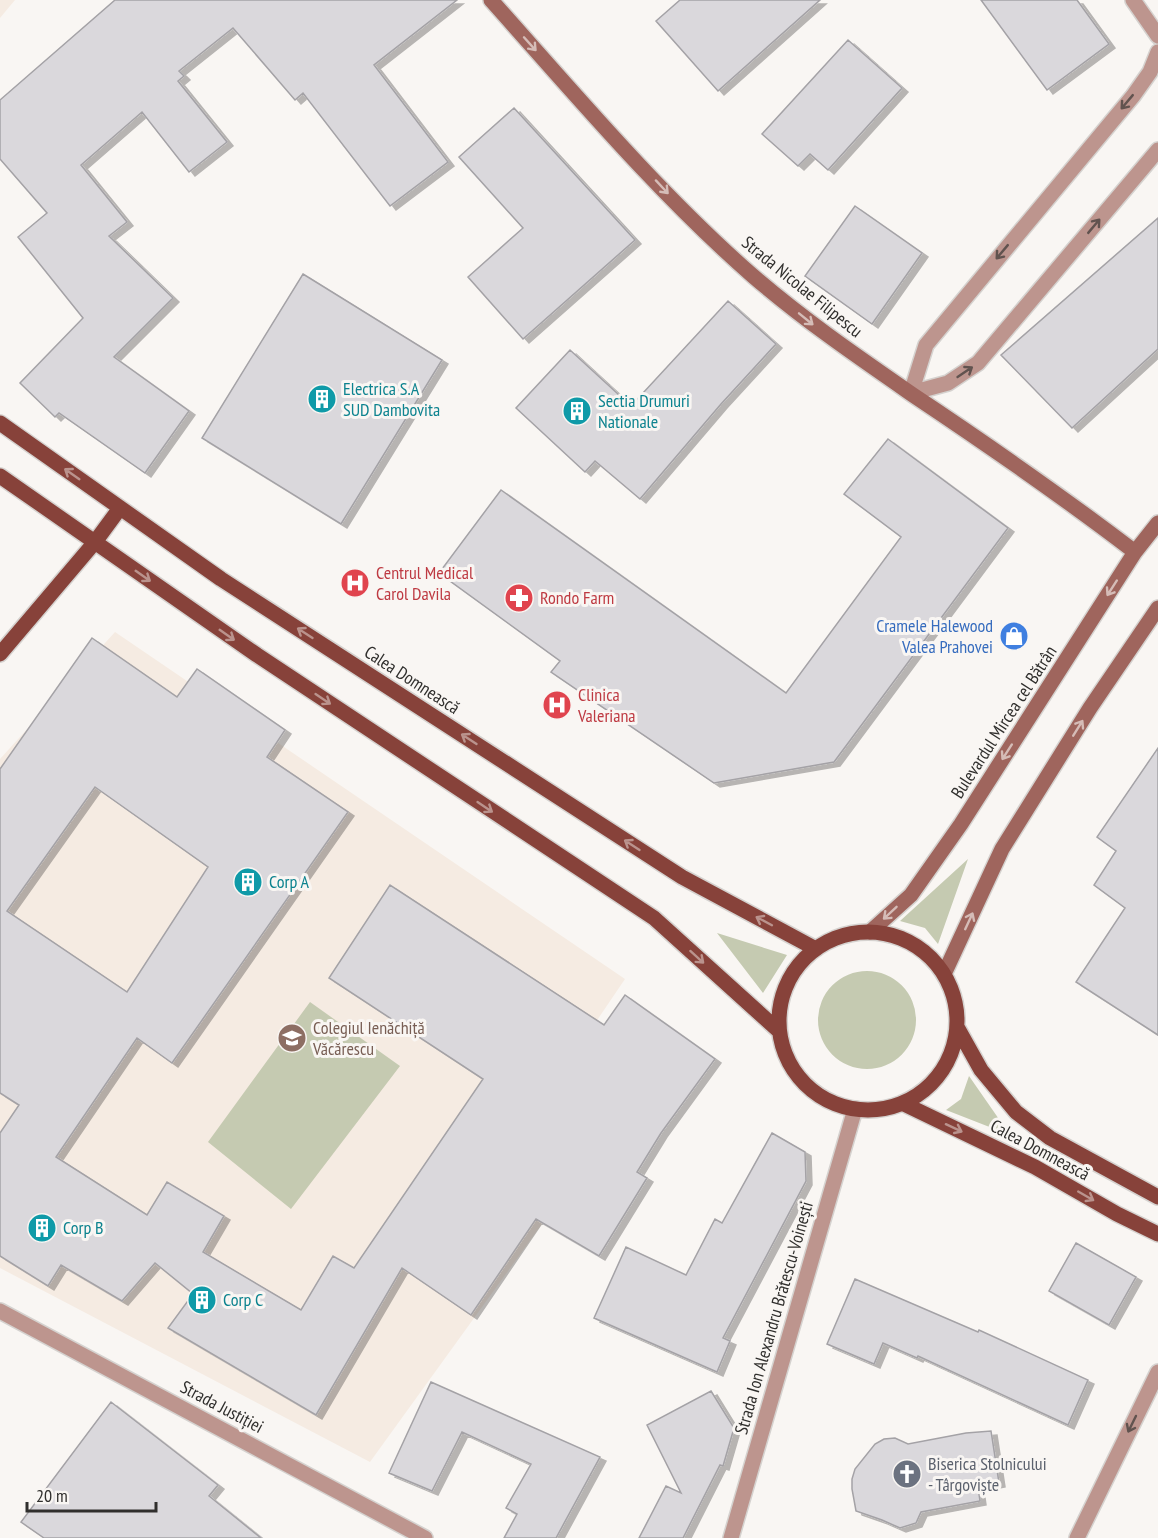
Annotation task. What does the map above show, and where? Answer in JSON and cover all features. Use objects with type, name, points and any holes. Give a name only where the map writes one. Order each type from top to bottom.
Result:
[{"type":"main road","name":"Strada Nicolae Filipescu","points":[[491,0],[591,112],[699,226],[754,277],[810,322],[1080,510],[1135,552]]},
{"type":"main road","name":"Calea Domnească","points":[[0,423],[221,579],[682,877],[816,949]]},
{"type":"main road","points":[[0,476],[198,615],[654,918],[779,1031]]},
{"type":"main road","points":[[0,654],[68,575],[120,508]]},
{"type":"main road","name":"Bulevardul Mircea cel Bătrân","points":[[870,932],[910,895],[961,824],[1135,552],[1158,523]]},
{"type":"main road","points":[[944,974],[1002,849],[1090,708],[1158,608]]},
{"type":"main road","points":[[870,932],[904,938],[927,953],[944,974],[955,1000],[957,1028],[949,1059],[937,1078],[922,1093],[902,1103],[878,1109],[855,1109],[832,1102],[812,1091],[796,1074],[785,1054],[779,1031],[779,1009],[785,988],[797,965],[816,949],[842,936],[870,932]]},
{"type":"main road","name":"Calea Domnească","points":[[957,1028],[981,1070],[1016,1112],[1050,1138],[1158,1197]]},
{"type":"main road","name":"Calea Domnească","points":[[902,1103],[1035,1167],[1117,1214],[1158,1234]]},
{"type":"street","points":[[1133,0],[1158,36]]},
{"type":"street","points":[[911,393],[926,345],[1132,96],[1150,72],[1158,52]]},
{"type":"street","points":[[911,393],[948,383],[978,363],[1158,150]]},
{"type":"street","name":"Strada Ion Alexandru Brătescu-Voinești","points":[[731,1538],[855,1109]]},
{"type":"street","name":"Strada Justiției","points":[[0,1311],[425,1538]]},
{"type":"street","points":[[1077,1538],[1158,1371]]},
{"type":"shaded area","points":[[0,0],[15,0],[0,18]]},
{"type":"shaded area","name":"Colegiul Ienăchiță Văcărescu","points":[[115,632],[625,979],[545,1097],[602,1141],[370,1462],[0,1268],[0,759]]},
{"type":"green space","points":[[968,859],[938,944],[925,928],[900,921]]},
{"type":"green space","points":[[717,933],[787,955],[763,993]]},
{"type":"green space","points":[[867,971],[886,975],[902,985],[912,1001],[916,1020],[912,1039],[902,1055],[886,1065],[867,1069],[848,1065],[832,1055],[822,1039],[818,1020],[822,1001],[832,985],[848,975]]},
{"type":"green space","points":[[310,1002],[400,1066],[291,1209],[208,1142]]},
{"type":"green space","points":[[969,1076],[1010,1135],[946,1110],[961,1099]]},
{"type":"building","points":[[115,0],[457,0],[374,65],[448,162],[390,206],[303,93],[295,100],[233,28],[179,71],[184,76],[178,81],[227,142],[189,172],[142,112],[81,165],[127,222],[109,236],[173,298],[114,357],[189,411],[145,473],[59,413],[55,417],[20,383],[83,318],[18,237],[47,213],[0,159],[0,100]]},
{"type":"building","points":[[680,0],[820,0],[718,91],[656,21]]},
{"type":"building","points":[[981,0],[1077,0],[1109,44],[1047,90]]},
{"type":"building","points":[[848,40],[902,88],[828,170],[810,154],[798,166],[762,134]]},
{"type":"building","points":[[514,108],[635,240],[523,339],[468,277],[523,228],[459,157]]},
{"type":"building","points":[[855,206],[922,253],[872,324],[805,276]]},
{"type":"building","points":[[1158,218],[1158,349],[1072,428],[1001,355]]},
{"type":"building","name":"Electrica S.A SUD Dambovita","points":[[303,274],[442,360],[341,524],[202,438]]},
{"type":"building","points":[[728,301],[776,344],[640,499],[595,461],[585,472],[516,408],[570,350],[631,406]]},
{"type":"building","points":[[888,439],[1008,528],[834,762],[714,783],[551,672],[560,661],[439,573],[501,490],[786,693],[901,537],[844,494]]},
{"type":"building","points":[[92,638],[177,697],[197,669],[285,730],[267,757],[348,812],[172,1063],[137,1038],[56,1157],[147,1215],[167,1182],[224,1216],[203,1252],[301,1310],[333,1256],[354,1268],[483,1079],[329,978],[390,885],[604,1025],[625,995],[715,1059],[661,1133],[637,1172],[647,1178],[599,1256],[536,1219],[471,1315],[402,1268],[316,1415],[168,1328],[193,1294],[155,1263],[122,1301],[61,1265],[48,1286],[0,1256],[0,1133],[19,1105],[0,1093],[0,769]],"holes":[[[95,787],[208,867],[127,992],[7,911]]]},
{"type":"building","points":[[1158,748],[1158,1035],[1076,982],[1125,908],[1094,885],[1116,851],[1097,837]]},
{"type":"building","points":[[772,1133],[805,1152],[806,1181],[723,1338],[730,1341],[717,1372],[594,1318],[626,1247],[686,1275],[715,1219],[722,1223]]},
{"type":"building","points":[[1076,1243],[1136,1277],[1109,1325],[1049,1291]]},
{"type":"building","points":[[855,1279],[978,1332],[979,1330],[1088,1380],[1068,1425],[918,1356],[917,1358],[883,1343],[874,1364],[827,1344]]},
{"type":"building","points":[[431,1382],[600,1457],[556,1538],[504,1538],[517,1514],[506,1508],[531,1464],[462,1432],[432,1491],[389,1473]]},
{"type":"building","points":[[711,1391],[734,1428],[723,1466],[720,1465],[683,1538],[639,1538],[666,1486],[681,1493],[647,1425]]},
{"type":"building","points":[[111,1402],[218,1485],[209,1496],[261,1538],[44,1538],[21,1522]]},
{"type":"building","points":[[991,1431],[999,1483],[978,1487],[980,1501],[921,1512],[916,1523],[900,1528],[856,1511],[852,1479],[855,1469],[875,1444],[884,1439],[895,1438],[908,1444],[966,1433]]},
{"type":"place","name":"Electrica S.A SUD Dambovita","points":[[322,399]]},
{"type":"place","name":"Sectia Drumuri Nationale","points":[[577,411]]},
{"type":"place","name":"Centrul Medical Carol Davila","points":[[355,583]]},
{"type":"place","name":"Rondo Farm","points":[[519,598]]},
{"type":"place","name":"Cramele Halewood Valea Prahovei","points":[[1014,636]]},
{"type":"place","name":"Clinica Valeriana","points":[[557,705]]},
{"type":"place","name":"Corp A","points":[[248,882]]},
{"type":"place","name":"Colegiul Ienăchiță Văcărescu","points":[[292,1038]]},
{"type":"place","name":"Corp B","points":[[42,1228]]},
{"type":"place","name":"Corp C","points":[[202,1300]]},
{"type":"place","name":"Biserica Stolnicului - Târgoviște","points":[[907,1474]]}]
